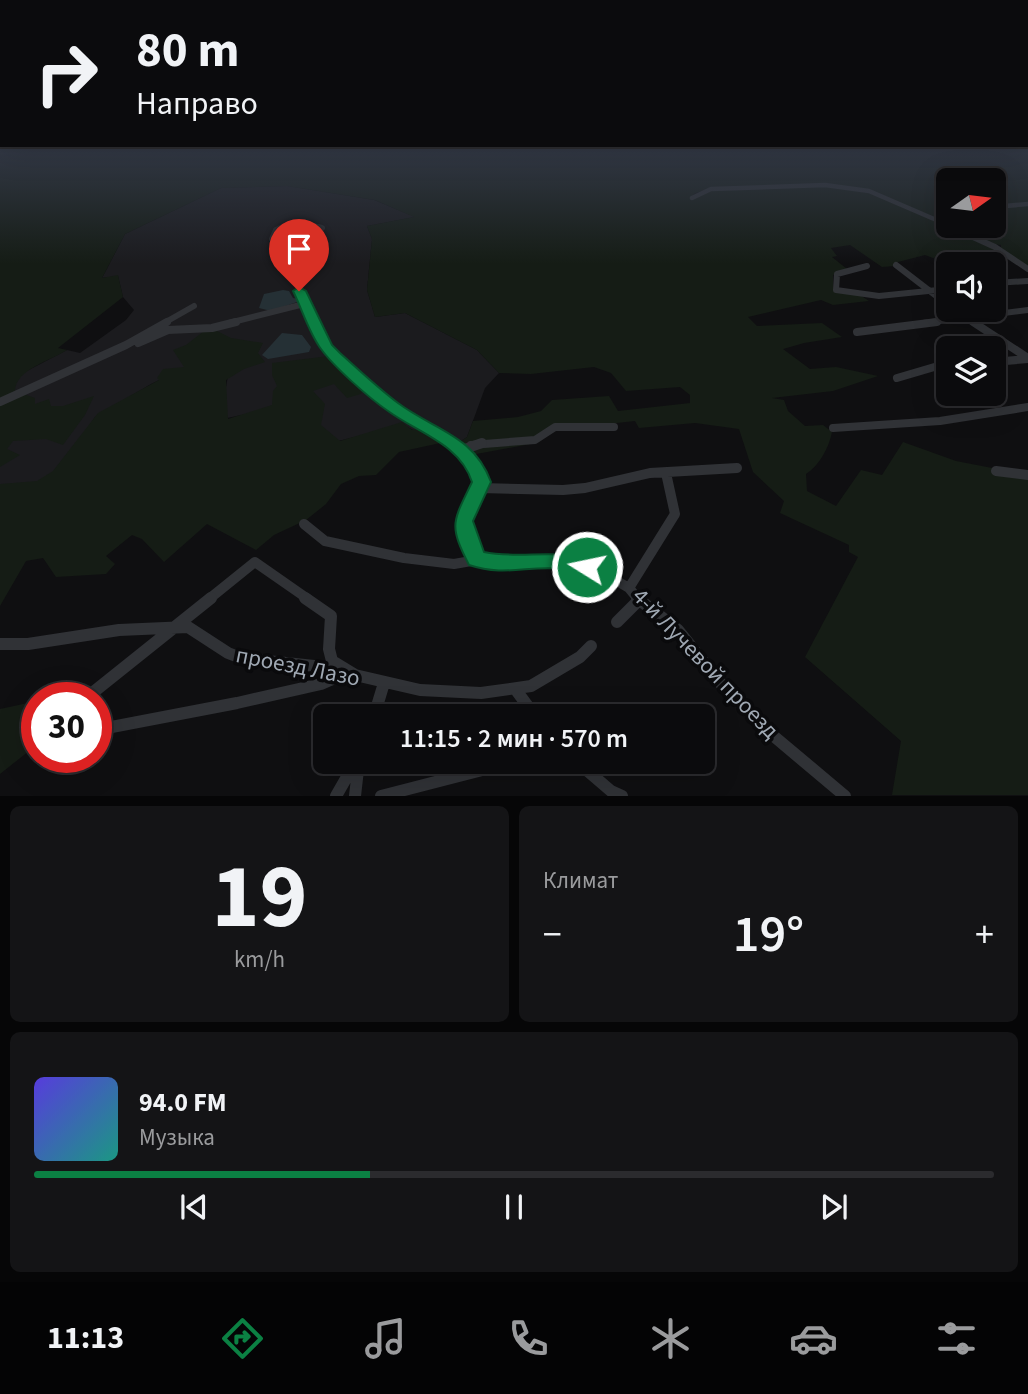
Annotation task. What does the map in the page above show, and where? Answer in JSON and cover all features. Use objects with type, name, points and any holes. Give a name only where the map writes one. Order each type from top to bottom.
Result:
[{"type":"street","points":[[692,198],[708,190]]},
{"type":"street","points":[[863,190],[936,219]]},
{"type":"street","points":[[1006,206],[1028,204]]},
{"type":"street","points":[[322,228],[316,223],[296,222],[276,230],[272,239],[295,276],[304,304],[326,347],[393,407],[462,450],[476,466],[480,488],[463,521],[467,540],[477,559]]},
{"type":"street","points":[[976,238],[1028,269]]},
{"type":"street","points":[[896,265],[936,296]]},
{"type":"street","points":[[867,266],[837,274],[836,290],[885,298],[936,290]]},
{"type":"street","points":[[1006,282],[1028,281]]},
{"type":"street","points":[[126,345],[131,346],[168,330],[212,328],[304,304]]},
{"type":"street","points":[[0,402],[126,345],[194,306]]},
{"type":"street","points":[[1006,313],[1028,310]]},
{"type":"street","points":[[857,332],[936,322]]},
{"type":"street","points":[[973,322],[1028,359]]},
{"type":"street","points":[[1006,361],[1028,359]]},
{"type":"street","points":[[897,378],[936,367]]},
{"type":"street","points":[[833,428],[940,421],[1028,407]]},
{"type":"street","points":[[462,450],[470,445],[488,442],[536,440],[555,427],[614,427]]},
{"type":"street","points":[[480,488],[585,488],[650,473],[723,471],[737,468]]},
{"type":"street","points":[[996,471],[1028,475]]},
{"type":"street","name":"4-й Лучевой проезд","points":[[666,473],[675,514],[629,588],[639,600],[678,630],[722,685],[770,733],[845,796]]},
{"type":"street","points":[[304,523],[326,541],[340,545],[454,564],[477,559],[500,564],[561,561],[603,573],[629,588]]},
{"type":"street","points":[[106,682],[254,562],[331,616],[331,661],[355,675]]},
{"type":"street","points":[[617,622],[639,600]]},
{"type":"street","name":"проезд Лазо","points":[[0,644],[28,644],[119,630],[188,627],[228,653],[241,658],[314,666],[337,677],[355,675],[384,683],[453,692],[516,690],[550,676],[592,646]]},
{"type":"street","points":[[112,727],[237,703],[321,684],[337,677]]},
{"type":"street","points":[[378,704],[384,683]]},
{"type":"street","points":[[516,690],[527,704]]},
{"type":"street","points":[[336,796],[350,774]]},
{"type":"street","points":[[355,796],[357,774]]},
{"type":"street","points":[[381,796],[466,774]]},
{"type":"street","points":[[591,774],[611,791],[622,796]]},
{"type":"shaded area","points":[[0,190],[217,190],[125,234],[102,278],[118,275],[123,297],[58,348],[67,350],[27,371],[17,383],[15,391],[35,398],[35,404],[49,399],[51,406],[63,406],[94,396],[85,415],[63,445],[46,439],[13,441],[7,449],[20,455],[0,467]]},
{"type":"shaded area","points":[[217,190],[313,190],[374,200],[415,217],[367,226],[372,239],[367,290],[375,317],[405,313],[477,350],[499,373],[485,388],[467,437],[458,443],[415,431],[404,425],[334,442],[284,406],[227,418],[225,393],[228,376],[212,354],[151,384],[95,417],[55,478],[0,490],[0,442],[15,384],[23,373],[67,350],[80,353],[126,320],[134,310],[123,297],[118,276],[102,278],[125,234]]},
{"type":"shaded area","points":[[313,190],[706,190],[691,197],[706,191],[851,190],[876,194],[936,222],[936,238],[972,238],[998,250],[936,252],[936,258],[925,255],[898,262],[895,266],[882,267],[850,245],[831,248],[837,256],[832,257],[847,269],[833,275],[833,287],[860,295],[869,301],[833,305],[821,300],[748,317],[757,326],[822,323],[842,337],[783,349],[810,369],[836,367],[878,376],[833,391],[772,398],[784,400],[788,411],[805,426],[823,425],[832,432],[823,455],[816,466],[806,474],[807,491],[836,506],[861,470],[882,475],[903,442],[956,461],[1028,475],[1028,795],[892,795],[901,741],[805,657],[858,557],[849,552],[849,545],[780,513],[784,501],[753,472],[739,429],[695,423],[639,428],[635,421],[554,430],[536,443],[471,455],[458,443],[467,437],[473,421],[518,417],[541,411],[552,400],[609,396],[618,411],[690,403],[690,395],[680,387],[626,391],[611,373],[594,367],[531,374],[499,373],[477,350],[405,313],[375,317],[367,290],[372,239],[367,226],[414,217],[375,200]]},
{"type":"shaded area","points":[[869,190],[936,190],[936,219]]},
{"type":"shaded area","points":[[1006,190],[1028,190],[1028,268],[1001,248],[1001,245],[979,238],[1006,238]]},
{"type":"shaded area","points":[[289,291],[293,298],[298,299],[297,302],[271,311],[259,308],[264,294]]},
{"type":"shaded area","points":[[204,331],[217,331],[231,338],[263,343],[258,353],[265,362],[244,369],[226,380],[228,419],[272,405],[273,391],[277,386],[272,375],[272,363],[329,356],[363,386],[361,394],[347,398],[334,384],[313,391],[325,404],[321,425],[340,441],[402,422],[412,430],[424,429],[445,442],[399,452],[376,475],[359,476],[341,484],[326,504],[306,520],[274,535],[256,550],[207,524],[164,562],[142,539],[132,535],[106,556],[115,564],[106,574],[56,577],[43,558],[26,561],[0,606],[0,484],[37,481],[53,471],[98,413],[159,380],[157,378],[163,369],[184,367],[173,350],[186,345]]},
{"type":"shaded area","points":[[282,333],[302,335],[311,347],[309,352],[268,359],[262,355]]},
{"type":"shaded area","points":[[21,704],[21,757],[0,774],[0,709]]},
{"type":"route","points":[[299,291],[326,347],[335,356],[393,407],[462,450],[476,466],[480,476],[480,488],[463,521],[467,540],[477,559],[500,564],[561,561],[587,567]]}]
